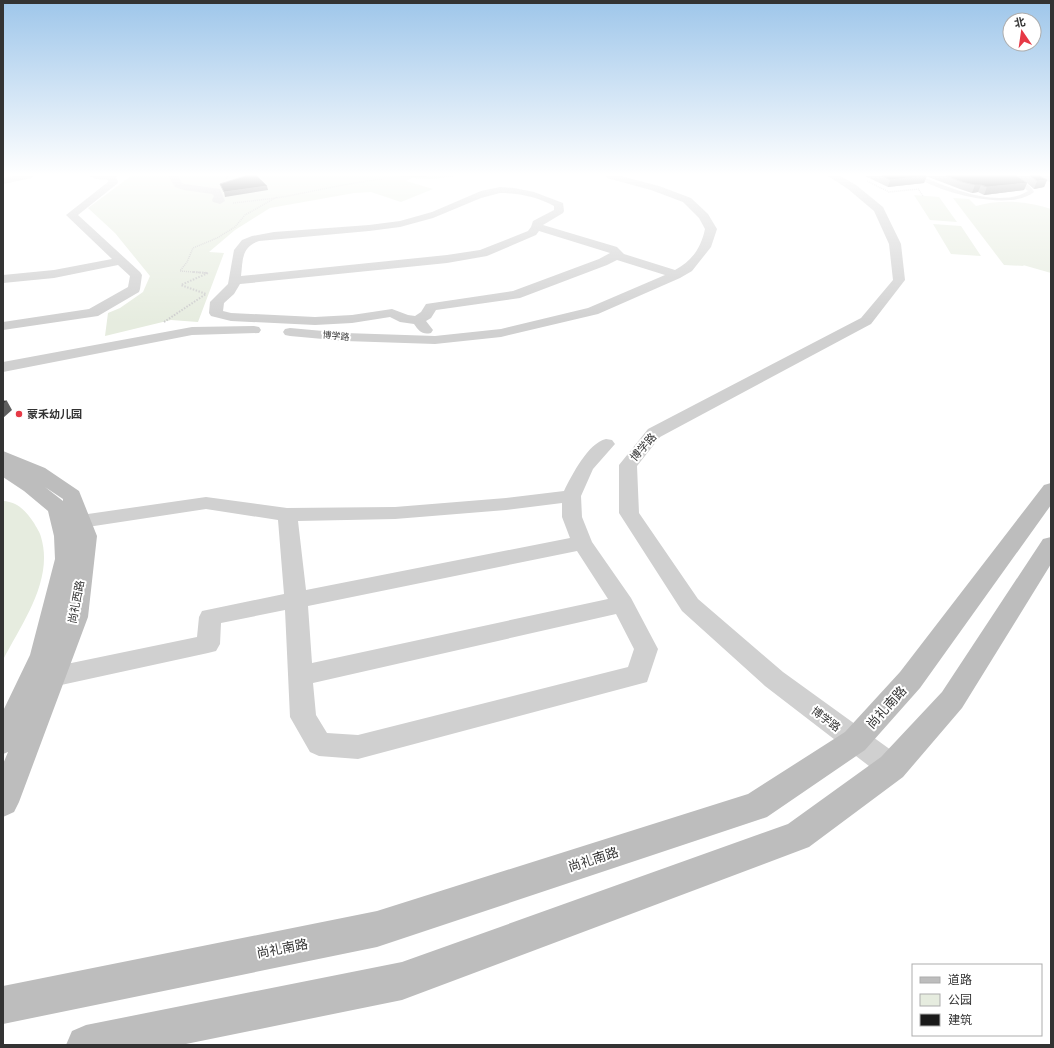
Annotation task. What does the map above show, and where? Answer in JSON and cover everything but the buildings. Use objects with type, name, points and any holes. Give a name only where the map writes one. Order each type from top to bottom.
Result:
[{"type":"main road","name":"尚礼西路","points":[[3,457],[38,472],[72,496],[86,536],[75,618],[3,802]]},
{"type":"main road","name":"尚礼西路","points":[[3,471],[10,472],[31,486],[58,508],[65,536],[67,559],[43,655],[3,740]]},
{"type":"main road","name":"尚礼南路","points":[[3,1005],[377,929],[756,806],[855,741],[910,680],[1051,490]]},
{"type":"main road","points":[[86,1045],[402,981],[798,836],[892,767],[952,700],[1051,545]]},
{"type":"street","points":[[3,326],[93,313],[134,289],[136,275],[82,225]]},
{"type":"street","points":[[234,281],[413,263],[483,253],[532,233],[537,227],[613,250],[618,254],[603,262],[515,296],[352,319],[315,321],[231,317],[216,313],[217,302],[233,286],[240,248],[247,242],[261,237],[282,234],[392,225]]},
{"type":"street","name":"博学路","points":[[3,367],[93,348],[192,331],[266,330],[345,337],[435,340],[501,333],[593,311],[676,275],[688,268],[707,245],[711,229],[709,225]]},
{"type":"street","name":"博学路","points":[[886,225],[895,244],[899,280],[866,322],[654,433],[628,465],[629,513],[690,605],[774,679],[855,741],[892,767]]},
{"type":"street","points":[[615,255],[676,275]]},
{"type":"street","points":[[3,279],[54,274],[121,261]]},
{"type":"street","points":[[392,313],[405,318],[418,320],[426,315],[431,307]]},
{"type":"street","points":[[418,320],[435,340]]},
{"type":"street","points":[[3,355],[93,348]]},
{"type":"street","points":[[287,515],[296,600],[303,717],[319,744],[358,747],[638,676],[646,649],[623,604],[582,543],[572,517],[571,496],[584,467],[606,444]]},
{"type":"street","points":[[81,521],[206,503],[287,515],[395,513],[506,504],[571,496]]},
{"type":"street","points":[[52,677],[208,644],[210,617],[582,543]]},
{"type":"street","points":[[300,676],[623,604]]},
{"type":"path","points":[[164,322],[206,294],[181,285],[208,273],[180,271],[187,262],[193,248],[217,238],[237,225]]},
{"type":"green space","points":[[106,225],[243,225],[209,252],[224,253],[198,322],[171,320],[105,336],[108,313],[120,308],[143,292],[150,276],[115,233]]},
{"type":"green space","points":[[934,225],[961,226],[981,256],[951,254]]},
{"type":"green space","points":[[973,225],[1051,225],[1051,273],[1023,265],[1024,266],[1004,265]]},
{"type":"green space","points":[[3,501],[17,505],[28,515],[40,533],[44,553],[40,585],[34,601],[3,660]]},
{"type":"place","name":"蒙禾幼儿园","points":[[19,414]]}]
